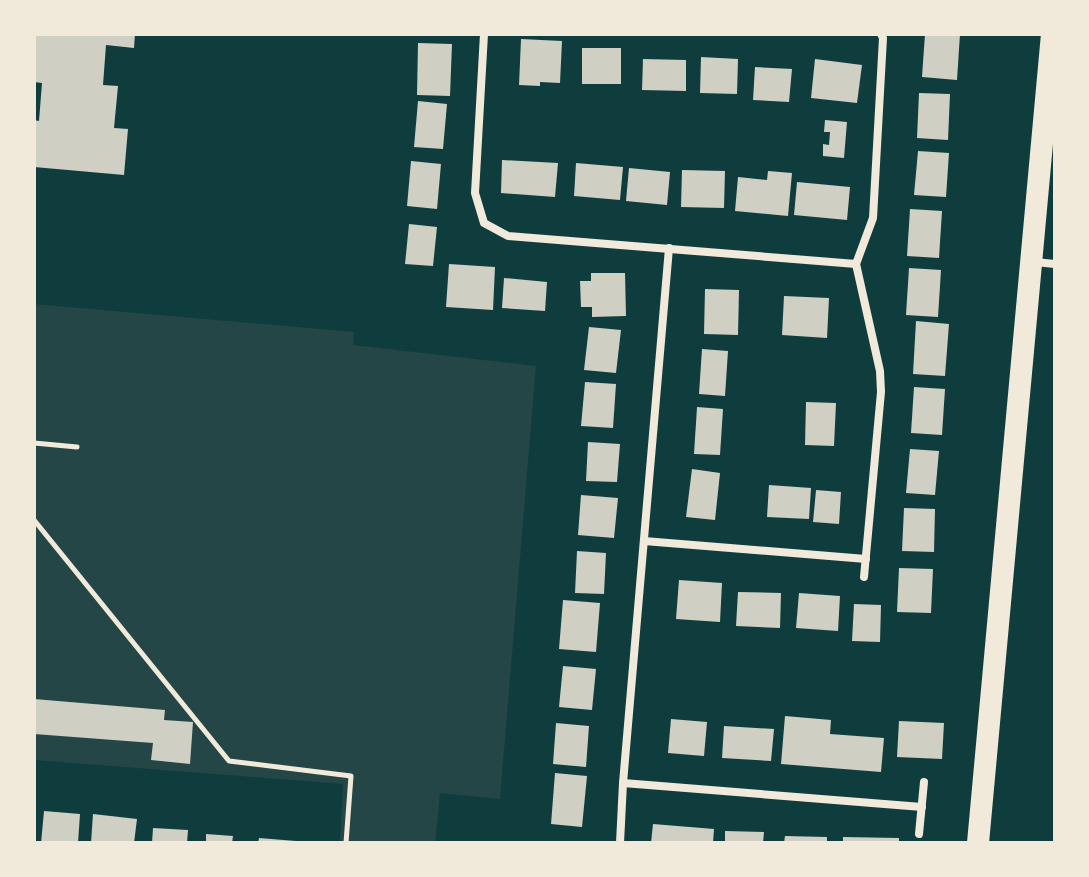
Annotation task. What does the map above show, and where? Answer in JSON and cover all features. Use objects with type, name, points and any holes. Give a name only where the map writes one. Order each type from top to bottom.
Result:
[{"type":"highway","points":[[978,843],[1052,34]]},
{"type":"street","points":[[484,34],[475,193],[484,223],[508,236],[856,264]]},
{"type":"street","points":[[864,577],[881,392],[880,371],[856,264],[873,218],[881,34]]},
{"type":"street","points":[[620,843],[669,248]]},
{"type":"street","points":[[1030,262],[1055,264]]},
{"type":"street","points":[[644,541],[866,559]]},
{"type":"street","points":[[919,834],[924,782]]},
{"type":"street","points":[[623,783],[922,807]]},
{"type":"path","points":[[34,443],[77,447]]},
{"type":"path","points":[[34,520],[229,761],[351,776],[346,843]]},
{"type":"shaded area","points":[[34,304],[354,332],[353,345],[536,366],[500,799],[440,793],[435,843],[340,843],[343,784],[34,760]]},
{"type":"building","points":[[34,34],[135,34],[134,48],[106,45],[103,85],[118,86],[114,128],[128,129],[124,175],[34,167],[34,120],[39,121],[42,83],[34,82]]},
{"type":"building","points":[[925,34],[960,34],[957,80],[922,77]]},
{"type":"building","points":[[521,39],[562,41],[560,83],[519,85]]},
{"type":"building","points":[[418,43],[452,44],[450,96],[417,95]]},
{"type":"building","points":[[582,48],[621,48],[621,84],[582,84]]},
{"type":"building","points":[[701,57],[738,59],[737,94],[700,93]]},
{"type":"building","points":[[643,59],[686,60],[686,91],[642,90]]},
{"type":"building","points":[[815,59],[862,65],[857,103],[811,98]]},
{"type":"building","points":[[755,67],[792,69],[789,102],[753,100]]},
{"type":"building","points":[[919,93],[950,94],[948,140],[917,138]]},
{"type":"building","points":[[418,101],[447,104],[443,149],[414,147]]},
{"type":"building","points":[[825,120],[847,122],[844,158],[823,156],[823,144],[829,145],[830,132],[824,132]]},
{"type":"building","points":[[918,151],[949,153],[946,197],[914,195]]},
{"type":"building","points":[[502,160],[558,163],[555,197],[501,193]]},
{"type":"building","points":[[411,161],[441,164],[437,209],[407,206]]},
{"type":"building","points":[[576,163],[623,167],[620,200],[574,196]]},
{"type":"building","points":[[629,168],[670,172],[667,205],[626,201]]},
{"type":"building","points":[[682,170],[725,171],[724,208],[681,207]]},
{"type":"building","points":[[768,171],[792,173],[788,216],[735,211],[738,177],[767,180]]},
{"type":"building","points":[[797,182],[850,187],[847,220],[794,215]]},
{"type":"building","points":[[910,209],[942,211],[939,258],[907,256]]},
{"type":"building","points":[[409,224],[437,227],[433,266],[405,264]]},
{"type":"building","points":[[449,264],[495,267],[493,310],[446,307]]},
{"type":"building","points":[[909,268],[941,270],[938,317],[906,315]]},
{"type":"building","points":[[591,273],[625,273],[626,316],[592,317],[592,307],[581,307],[580,281],[591,281]]},
{"type":"building","points":[[504,278],[547,282],[545,311],[502,308]]},
{"type":"building","points":[[705,289],[739,290],[738,335],[704,334]]},
{"type":"building","points":[[784,296],[829,298],[827,338],[782,335]]},
{"type":"building","points":[[916,321],[949,324],[945,376],[913,374]]},
{"type":"building","points":[[589,327],[621,330],[616,373],[584,370]]},
{"type":"building","points":[[702,349],[728,351],[725,396],[699,394]]},
{"type":"building","points":[[585,382],[616,384],[613,428],[581,426]]},
{"type":"building","points":[[914,387],[945,389],[942,435],[911,433]]},
{"type":"building","points":[[806,402],[836,403],[834,446],[805,445]]},
{"type":"building","points":[[697,407],[723,409],[720,455],[694,454]]},
{"type":"building","points":[[588,442],[620,444],[617,482],[586,481]]},
{"type":"building","points":[[910,449],[939,451],[935,495],[906,493]]},
{"type":"building","points":[[692,469],[720,473],[715,520],[686,517]]},
{"type":"building","points":[[769,485],[811,488],[809,519],[767,517]]},
{"type":"building","points":[[816,490],[841,492],[839,524],[813,522]]},
{"type":"building","points":[[581,495],[618,498],[614,538],[578,535]]},
{"type":"building","points":[[904,508],[935,509],[934,552],[902,551]]},
{"type":"building","points":[[577,551],[606,553],[604,594],[575,593]]},
{"type":"building","points":[[899,568],[933,569],[931,613],[897,612]]},
{"type":"building","points":[[679,580],[722,583],[720,622],[676,619]]},
{"type":"building","points":[[738,592],[781,593],[780,628],[736,626]]},
{"type":"building","points":[[799,593],[840,596],[838,631],[796,628]]},
{"type":"building","points":[[563,600],[600,603],[596,652],[559,649]]},
{"type":"building","points":[[854,604],[881,605],[880,642],[852,641]]},
{"type":"building","points":[[563,666],[596,669],[592,710],[559,707]]},
{"type":"building","points":[[34,699],[165,710],[164,720],[193,722],[190,764],[151,760],[153,743],[34,734]]},
{"type":"building","points":[[785,716],[831,720],[830,734],[884,738],[881,772],[781,764]]},
{"type":"building","points":[[671,719],[707,722],[704,756],[668,753]]},
{"type":"building","points":[[899,721],[944,723],[942,759],[897,757]]},
{"type":"building","points":[[556,723],[589,726],[586,767],[553,764]]},
{"type":"building","points":[[724,726],[774,729],[771,761],[722,758]]},
{"type":"building","points":[[555,773],[587,776],[582,827],[551,824]]},
{"type":"building","points":[[44,811],[80,814],[78,843],[41,843]]},
{"type":"building","points":[[93,814],[137,819],[134,843],[91,843]]},
{"type":"building","points":[[653,824],[714,829],[713,843],[651,843]]},
{"type":"building","points":[[153,828],[188,830],[187,843],[152,843]]},
{"type":"building","points":[[725,831],[764,832],[763,843],[725,843]]},
{"type":"building","points":[[206,834],[233,836],[232,843],[206,843]]},
{"type":"building","points":[[785,836],[827,837],[827,843],[784,843]]},
{"type":"building","points":[[843,837],[899,838],[899,843],[843,843]]},
{"type":"building","points":[[259,838],[296,841],[258,843]]}]
